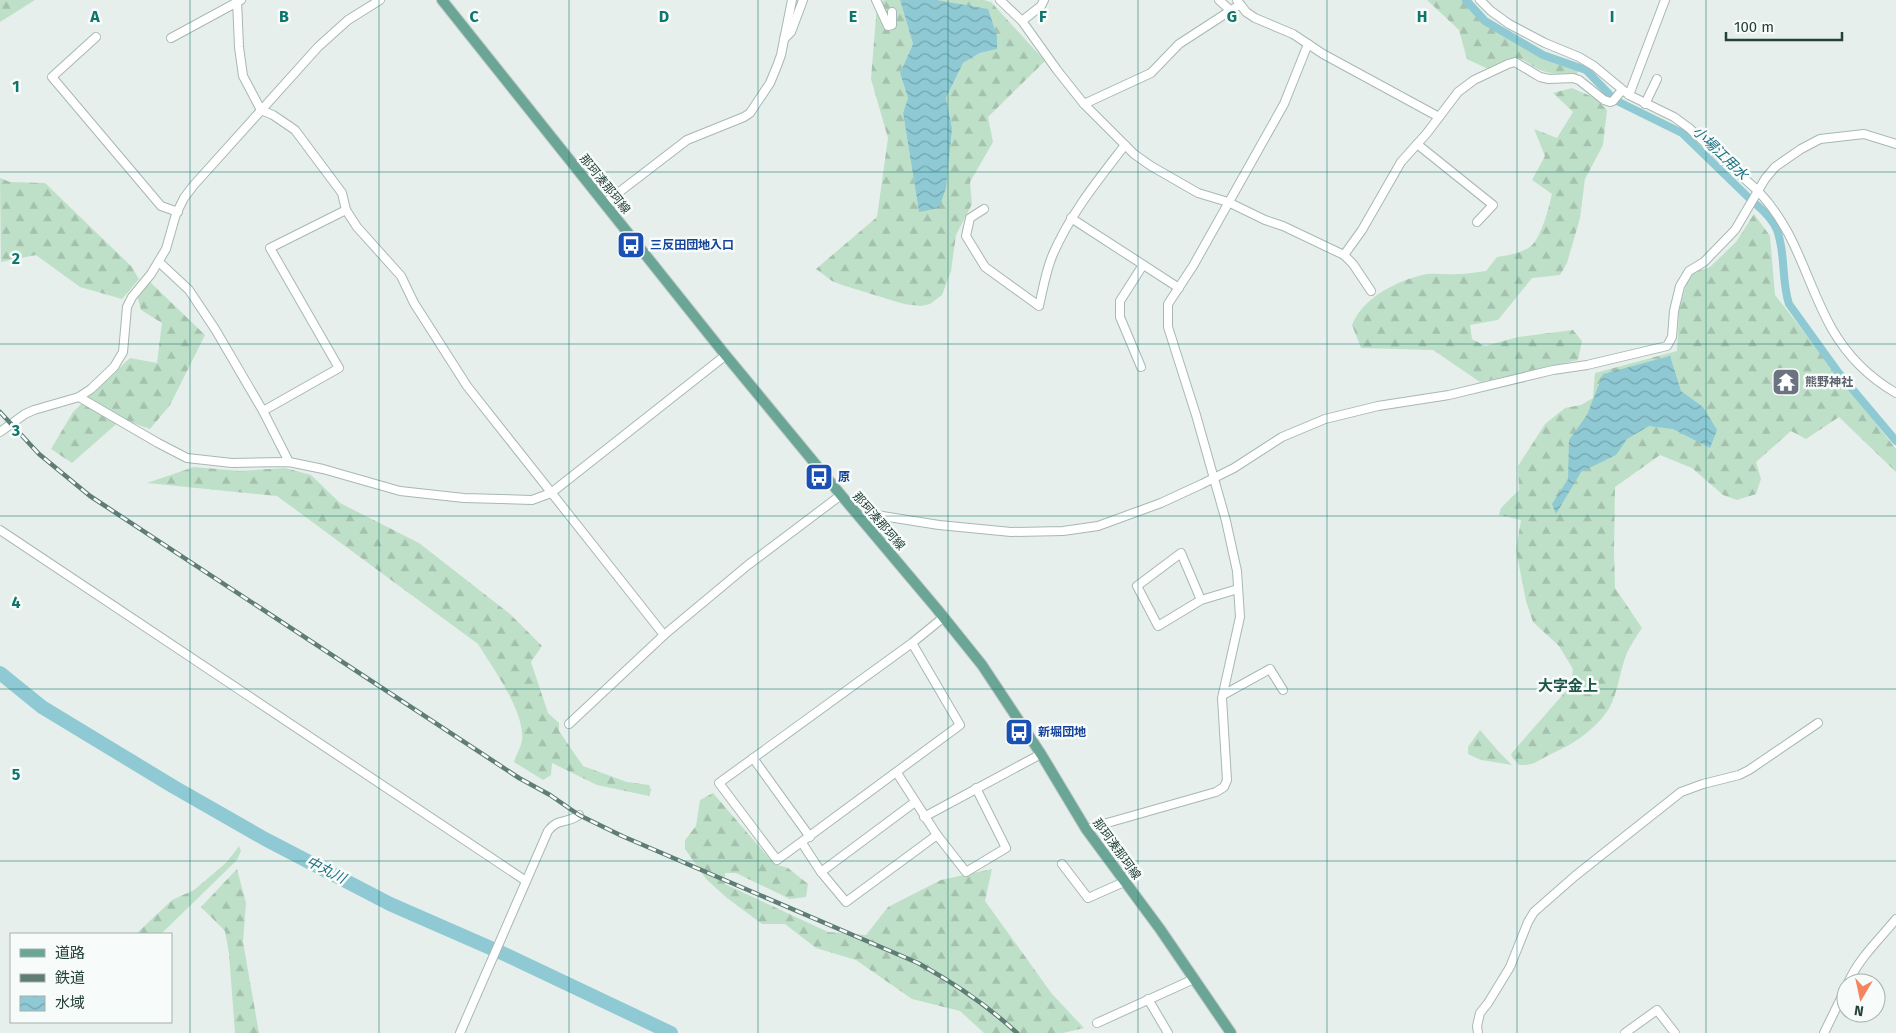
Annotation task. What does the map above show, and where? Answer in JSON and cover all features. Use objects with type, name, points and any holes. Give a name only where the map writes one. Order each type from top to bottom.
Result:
[{"type":"main road","name":"那珂湊那珂線","points":[[442,0],[726,355],[944,617],[982,666],[1041,754],[1086,830],[1160,929],[1231,1033]]},
{"type":"street","points":[[0,432],[25,414],[79,397],[91,389],[114,366],[123,352],[127,307],[166,249],[178,212],[192,186],[318,47],[348,20],[380,0]]},
{"type":"street","points":[[604,204],[687,140],[750,113],[770,83],[781,55],[792,0]]},
{"type":"street","points":[[784,39],[791,32],[802,0]]},
{"type":"street","points":[[876,0],[888,26],[892,25],[892,12]]},
{"type":"street","points":[[1000,0],[1022,21],[1084,104],[1125,145],[1151,166],[1198,193],[1228,202],[1344,255],[1354,264],[1370,291]]},
{"type":"street","points":[[1022,21],[1040,6],[1044,0]]},
{"type":"street","points":[[1219,0],[1230,10]]},
{"type":"street","points":[[1480,0],[1509,24],[1545,43],[1579,56],[1629,95],[1690,128],[1758,191],[1787,229],[1823,310],[1842,344],[1874,378],[1896,393]]},
{"type":"street","points":[[1629,95],[1665,0]]},
{"type":"street","points":[[171,38],[239,1],[239,47],[243,76],[261,110],[273,115],[295,130],[342,193],[346,210],[365,236],[401,276],[414,303],[467,386],[664,635]]},
{"type":"street","points":[[1084,104],[1151,73],[1180,44],[1238,3],[1255,18],[1293,34],[1336,61],[1439,117]]},
{"type":"street","points":[[96,37],[52,77],[162,206],[178,212]]},
{"type":"street","points":[[1086,830],[1216,792],[1224,787],[1227,780],[1223,694],[1240,617],[1237,571],[1226,521],[1196,415],[1168,327],[1168,304],[1193,266],[1284,104],[1308,44]]},
{"type":"street","points":[[1344,255],[1362,230],[1395,170],[1465,86],[1503,66],[1515,62],[1540,77],[1549,79],[1573,78],[1579,80],[1604,100],[1610,102],[1614,101],[1622,90]]},
{"type":"street","points":[[1646,104],[1656,83]]},
{"type":"street","points":[[865,523],[876,515],[983,530],[1037,532],[1081,529],[1116,521],[1161,503],[1234,468],[1298,429],[1340,414],[1450,395],[1553,370],[1587,365],[1666,346],[1672,337],[1674,311],[1680,286],[1689,271],[1704,262],[1732,234],[1765,178],[1775,167],[1800,149],[1820,139],[1864,134],[1896,144]]},
{"type":"street","points":[[1417,144],[1493,205],[1477,222]]},
{"type":"street","points":[[984,209],[970,218],[966,236],[985,267],[1038,306],[1052,255],[1071,218],[1079,204],[1125,145]]},
{"type":"street","points":[[262,411],[339,368],[270,248],[346,210]]},
{"type":"street","points":[[1071,218],[1179,288]]},
{"type":"street","points":[[159,262],[189,290],[215,329],[289,462]]},
{"type":"street","points":[[1142,367],[1120,317],[1120,301],[1143,265]]},
{"type":"street","points":[[79,397],[187,458],[215,463],[289,462],[323,469],[400,491],[464,498],[532,500],[551,493],[726,355]]},
{"type":"street","points":[[569,724],[664,635],[748,565],[841,495]]},
{"type":"street","points":[[0,530],[526,881]]},
{"type":"street","points":[[1201,600],[1181,553],[1137,586],[1158,626],[1201,600],[1238,589]]},
{"type":"street","points":[[912,643],[960,725],[777,860],[719,783],[912,643],[944,617]]},
{"type":"street","points":[[1223,694],[1270,669],[1283,690]]},
{"type":"street","points":[[1478,1033],[1477,1026],[1480,1013],[1510,967],[1534,912],[1575,876],[1681,792],[1739,775],[1749,770],[1818,723]]},
{"type":"street","points":[[924,816],[1041,754]]},
{"type":"street","points":[[753,758],[810,837]]},
{"type":"street","points":[[897,773],[937,835],[966,872],[1006,848],[976,788]]},
{"type":"street","points":[[821,872],[915,802]]},
{"type":"street","points":[[460,1033],[548,831],[553,824],[560,821],[571,821],[579,815]]},
{"type":"street","points":[[802,843],[821,872],[846,902],[937,835]]},
{"type":"street","points":[[1062,864],[1088,898],[1124,882]]},
{"type":"street","points":[[1853,973],[1864,956],[1896,919]]},
{"type":"street","points":[[1096,1023],[1194,978]]},
{"type":"street","points":[[1148,1000],[1168,1033]]},
{"type":"street","points":[[1824,1033],[1836,1008]]},
{"type":"street","points":[[1625,1033],[1657,1010],[1674,1033]]},
{"type":"green space","points":[[0,0],[35,0],[0,22]]},
{"type":"green space","points":[[884,0],[900,0],[913,44],[900,73],[908,98],[903,113],[919,212],[952,128],[946,98],[963,63],[980,53],[997,49],[997,36],[987,10],[937,0],[984,0],[991,2],[1045,61],[988,117],[993,142],[970,182],[972,204],[956,235],[951,271],[942,295],[930,304],[921,306],[904,304],[842,285],[832,281],[816,269],[877,217],[888,138],[871,79],[877,5]]},
{"type":"green space","points":[[1427,0],[1463,0],[1473,13],[1485,23],[1546,59],[1579,69],[1577,74],[1546,72],[1515,58],[1506,60],[1488,69],[1467,59],[1459,30]]},
{"type":"green space","points":[[1572,88],[1595,98],[1607,110],[1603,145],[1585,179],[1580,218],[1567,263],[1560,275],[1532,278],[1498,320],[1470,325],[1472,339],[1485,346],[1518,337],[1573,330],[1582,341],[1578,360],[1480,382],[1433,350],[1361,348],[1352,325],[1364,306],[1383,291],[1393,285],[1427,274],[1461,274],[1486,271],[1497,257],[1523,251],[1535,242],[1544,222],[1552,194],[1532,180],[1545,156],[1534,129],[1557,138],[1573,112],[1553,93]]},
{"type":"green space","points":[[0,178],[10,182],[45,183],[131,266],[139,279],[122,299],[80,287],[36,255],[1,262]]},
{"type":"green space","points":[[1754,214],[1770,236],[1775,295],[1896,449],[1896,472],[1839,417],[1806,439],[1791,431],[1756,462],[1761,479],[1756,494],[1737,500],[1723,495],[1692,468],[1660,455],[1615,487],[1615,588],[1642,628],[1626,655],[1611,705],[1597,724],[1567,746],[1533,764],[1519,765],[1511,754],[1566,691],[1571,684],[1573,669],[1559,646],[1533,622],[1526,601],[1516,550],[1521,520],[1499,515],[1501,508],[1519,490],[1518,466],[1545,424],[1565,408],[1581,405],[1593,398],[1595,373],[1677,351],[1679,310],[1689,274],[1710,267],[1736,242]]},
{"type":"green space","points":[[150,282],[205,335],[170,405],[150,429],[122,419],[72,463],[51,449],[73,412],[130,358],[157,363],[162,323],[141,310],[137,295]]},
{"type":"green space","points":[[194,467],[240,471],[285,468],[311,475],[340,503],[419,543],[510,614],[542,646],[531,662],[548,713],[559,723],[559,731],[583,766],[627,782],[649,785],[651,790],[649,796],[597,785],[552,763],[551,775],[543,780],[514,762],[521,745],[522,729],[507,690],[478,644],[277,496],[147,483]]},
{"type":"green space","points":[[1480,730],[1512,765],[1481,760],[1468,754],[1468,747]]},
{"type":"green space","points":[[713,793],[774,864],[788,868],[808,884],[806,897],[790,899],[736,873],[725,873],[725,884],[828,932],[866,935],[888,907],[941,880],[992,869],[985,901],[1052,994],[1084,1028],[1063,1033],[984,1033],[960,1011],[912,999],[856,960],[816,948],[785,924],[762,924],[727,898],[706,879],[685,849],[685,840],[696,826],[700,800]]},
{"type":"green space","points":[[239,846],[241,851],[237,860],[162,933],[137,933],[172,900],[194,890],[227,862]]},
{"type":"green space","points":[[237,869],[246,903],[243,942],[259,1033],[235,1033],[229,954],[225,931],[201,907]]},
{"type":"water","points":[[900,0],[937,0],[988,9],[997,36],[997,49],[980,53],[963,63],[946,98],[952,128],[946,188],[939,208],[919,212],[903,113],[908,98],[900,73],[913,44]]},
{"type":"water","points":[[1670,356],[1681,391],[1703,407],[1717,430],[1710,448],[1673,429],[1649,426],[1627,439],[1616,455],[1581,472],[1556,514],[1552,504],[1568,479],[1569,440],[1587,415],[1603,374]]},
{"type":"waterway","name":"小場江用水","points":[[1466,0],[1485,21],[1543,55],[1586,70],[1612,97]]},
{"type":"waterway","name":"小場江用水","points":[[1619,102],[1682,133],[1749,198]]},
{"type":"waterway","name":"小場江用水","points":[[1757,205],[1769,216],[1780,239],[1789,304],[1838,372],[1896,441]]},
{"type":"waterway","name":"中丸川","points":[[0,673],[42,707],[174,787],[265,839],[390,904],[502,953],[671,1033]]},
{"type":"railway","points":[[0,412],[39,454],[90,496],[519,778],[550,795],[579,815],[622,836],[918,963],[970,995],[1017,1033]]},
{"type":"place","name":"三反田団地入口","points":[[631,245]]},
{"type":"place","name":"熊野神社","points":[[1786,382]]},
{"type":"place","name":"原","points":[[819,477]]},
{"type":"place","name":"新堀団地","points":[[1019,732]]},
{"type":"district","name":"大字金上","points":[[1568,686]]}]
